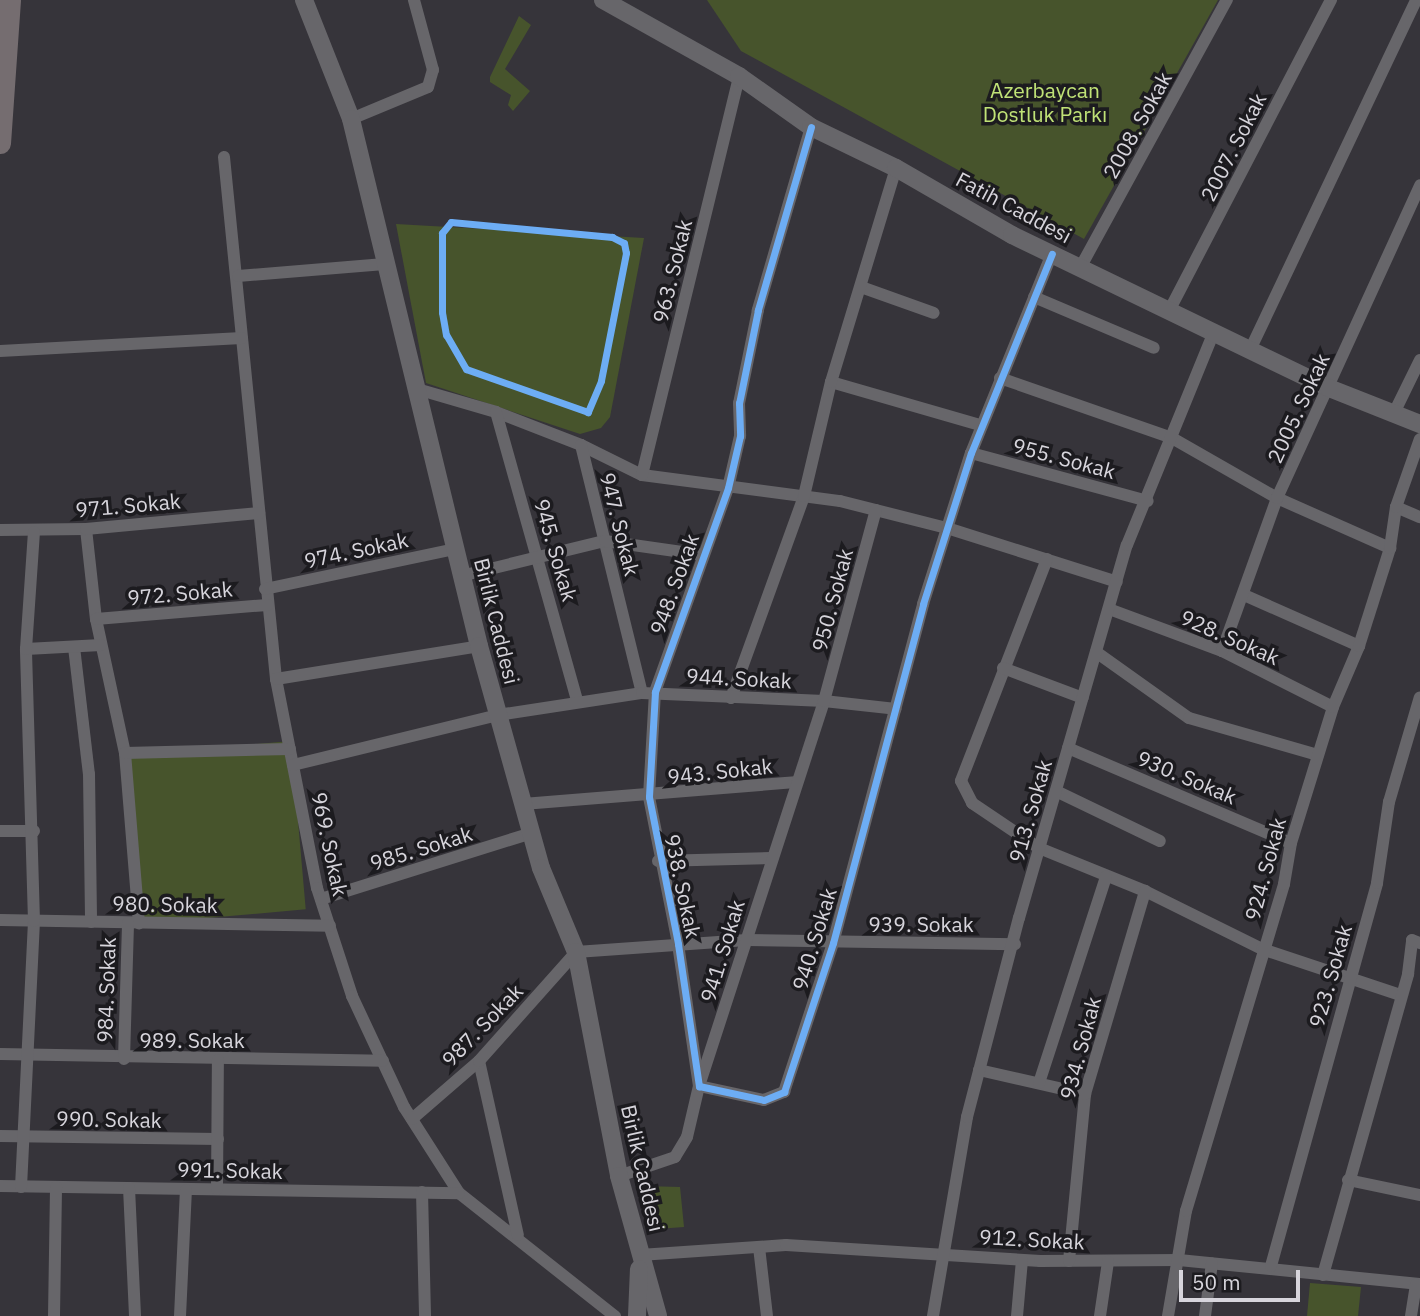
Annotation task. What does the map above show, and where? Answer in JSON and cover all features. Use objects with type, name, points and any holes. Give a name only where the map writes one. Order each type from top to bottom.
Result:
[{"type":"main road","points":[[0,143],[10,0]]},
{"type":"main road","name":"Birlik Caddesi","points":[[304,0],[351,119],[479,646],[532,833],[576,952],[619,1176],[658,1316]]},
{"type":"main road","name":"Fatih Caddesi","points":[[603,0],[739,76],[811,127],[896,168],[1052,254],[1329,388],[1420,424]]},
{"type":"main road","name":"Birlik Caddesi","points":[[637,1316],[640,1255]]},
{"type":"street","points":[[351,119],[428,87],[433,70],[414,0]]},
{"type":"street","name":"2008. Sokak","points":[[1080,268],[1227,0]]},
{"type":"street","name":"2007. Sokak","points":[[1170,311],[1331,0]]},
{"type":"street","points":[[1250,350],[1416,0]]},
{"type":"street","name":"963. Sokak","points":[[642,475],[739,76]]},
{"type":"street","name":"948. Sokak","points":[[648,693],[728,488],[740,436],[739,403],[761,297],[811,127]]},
{"type":"street","name":"969. Sokak","points":[[224,157],[239,276],[242,338],[265,589],[276,679],[321,899],[352,996],[412,1119],[459,1193],[518,1236],[533,1254],[615,1316]]},
{"type":"street","points":[[731,698],[804,496],[831,382],[896,168]]},
{"type":"street","name":"2005. Sokak","points":[[1222,651],[1278,498],[1420,185]]},
{"type":"street","name":"940. Sokak","points":[[699,1086],[764,1100],[784,1092],[833,943],[947,528],[980,425],[1052,254]]},
{"type":"street","points":[[239,276],[385,264]]},
{"type":"street","points":[[861,288],[934,313]]},
{"type":"street","points":[[1034,297],[1154,348]]},
{"type":"street","name":"913. Sokak","points":[[933,1316],[941,1253],[979,1070],[1039,848],[1058,792],[1068,748],[1117,582],[1214,332]]},
{"type":"street","points":[[0,351],[242,338]]},
{"type":"street","points":[[1394,413],[1420,360]]},
{"type":"street","points":[[1000,377],[1172,438],[1278,498],[1391,548]]},
{"type":"street","points":[[831,382],[980,425]]},
{"type":"street","points":[[417,389],[496,412],[581,445],[642,475],[804,496],[876,510],[947,528],[1117,582]]},
{"type":"street","name":"945. Sokak","points":[[496,412],[540,559],[577,700]]},
{"type":"street","name":"924. Sokak","points":[[1168,1316],[1186,1210],[1262,949],[1284,884],[1291,842],[1333,707],[1359,646],[1391,548],[1396,508],[1420,439]]},
{"type":"street","name":"947. Sokak","points":[[581,445],[648,693]]},
{"type":"street","name":"955. Sokak","points":[[971,453],[1148,501]]},
{"type":"street","points":[[1396,508],[1420,517]]},
{"type":"street","name":"950. Sokak","points":[[824,701],[876,510]]},
{"type":"street","name":"971. Sokak","points":[[0,530],[34,532],[86,529],[259,513]]},
{"type":"street","name":"984. Sokak","points":[[86,529],[96,619],[125,753],[133,923],[124,1059]]},
{"type":"street","points":[[21,1187],[34,921],[34,831],[26,649],[34,532]]},
{"type":"street","points":[[461,576],[540,559],[605,541],[703,555]]},
{"type":"street","name":"974. Sokak","points":[[265,589],[455,549]]},
{"type":"street","points":[[1047,559],[961,781],[972,803],[1039,848],[1145,891],[1262,949],[1349,981],[1400,995]]},
{"type":"street","points":[[1244,595],[1359,646]]},
{"type":"street","name":"972. Sokak","points":[[96,619],[267,605]]},
{"type":"street","name":"928. Sokak","points":[[1109,608],[1222,651],[1333,707]]},
{"type":"street","points":[[26,649],[101,645]]},
{"type":"street","points":[[276,679],[479,646]]},
{"type":"street","points":[[74,647],[89,774],[90,922]]},
{"type":"street","points":[[1096,652],[1189,718],[1318,755]]},
{"type":"street","points":[[1003,667],[1083,698]]},
{"type":"street","name":"944. Sokak","points":[[293,765],[498,715],[577,700],[648,693],[824,701],[896,709]]},
{"type":"street","name":"938. Sokak","points":[[648,693],[649,797],[658,861],[678,944],[699,1086]]},
{"type":"street","name":"923. Sokak","points":[[1270,1266],[1377,883],[1390,802],[1420,697]]},
{"type":"street","name":"941. Sokak","points":[[619,1176],[675,1157],[687,1137],[699,1086],[824,701]]},
{"type":"street","name":"930. Sokak","points":[[1068,748],[1291,842]]},
{"type":"street","points":[[125,753],[290,749]]},
{"type":"street","name":"943. Sokak","points":[[523,804],[649,797],[796,782]]},
{"type":"street","points":[[1058,792],[1160,841]]},
{"type":"street","points":[[0,831],[34,831]]},
{"type":"street","name":"985. Sokak","points":[[321,899],[532,833]]},
{"type":"street","points":[[658,861],[771,858]]},
{"type":"street","points":[[1039,1083],[1106,877]]},
{"type":"street","name":"934. Sokak","points":[[1069,1261],[1085,1094],[1145,891]]},
{"type":"street","name":"980. Sokak","points":[[0,920],[330,926]]},
{"type":"street","name":"939. Sokak","points":[[576,952],[747,940],[1015,944]]},
{"type":"street","points":[[1323,1275],[1400,995],[1414,976],[1412,940],[1420,943]]},
{"type":"street","name":"987. Sokak","points":[[412,1119],[478,1061],[576,952]]},
{"type":"street","name":"989. Sokak","points":[[0,1054],[124,1059],[383,1061]]},
{"type":"street","points":[[217,1189],[218,1060]]},
{"type":"street","points":[[478,1061],[518,1236]]},
{"type":"street","points":[[979,1070],[1085,1094]]},
{"type":"street","name":"990. Sokak","points":[[0,1136],[218,1139]]},
{"type":"street","points":[[1348,1180],[1419,1192]]},
{"type":"street","name":"991. Sokak","points":[[0,1186],[459,1193]]},
{"type":"street","points":[[54,1316],[56,1187]]},
{"type":"street","points":[[129,1188],[135,1316]]},
{"type":"street","points":[[180,1316],[186,1190]]},
{"type":"street","points":[[422,1192],[425,1316]]},
{"type":"street","points":[[759,1247],[767,1316]]},
{"type":"street","name":"912. Sokak","points":[[640,1255],[759,1247],[941,1253],[1069,1261],[1179,1259],[1270,1266],[1323,1275],[1418,1284]]},
{"type":"street","points":[[1017,1316],[1022,1259]]},
{"type":"street","points":[[1100,1316],[1108,1262]]},
{"type":"street","points":[[1205,1316],[1212,1263]]},
{"type":"street","points":[[1411,1316],[1418,1284]]},
{"type":"green space","name":"Azerbaycan Dostluk Parkı","points":[[707,0],[1218,0],[1084,239],[741,51]]},
{"type":"green space","points":[[519,16],[531,25],[505,69],[530,91],[513,111],[508,105],[511,95],[490,82],[490,77]]},
{"type":"green space","points":[[396,224],[644,238],[610,417],[601,428],[580,434],[426,383]]},
{"type":"green space","points":[[291,741],[306,909],[134,924],[120,756]]},
{"type":"green space","points":[[644,1186],[680,1187],[684,1227],[657,1229]]},
{"type":"green space","points":[[1310,1283],[1361,1287],[1358,1316],[1307,1316]]},
{"type":"cycle path","points":[[811,127],[758,310],[739,403],[740,436],[728,488],[655,692],[649,797],[678,944],[699,1086],[764,1100],[784,1092],[833,943],[923,604],[971,453],[1052,254]]},
{"type":"cycle path","points":[[451,222],[612,237],[624,243],[626,253],[601,381],[588,412],[466,369],[446,335],[442,312],[442,233],[451,222]]}]
